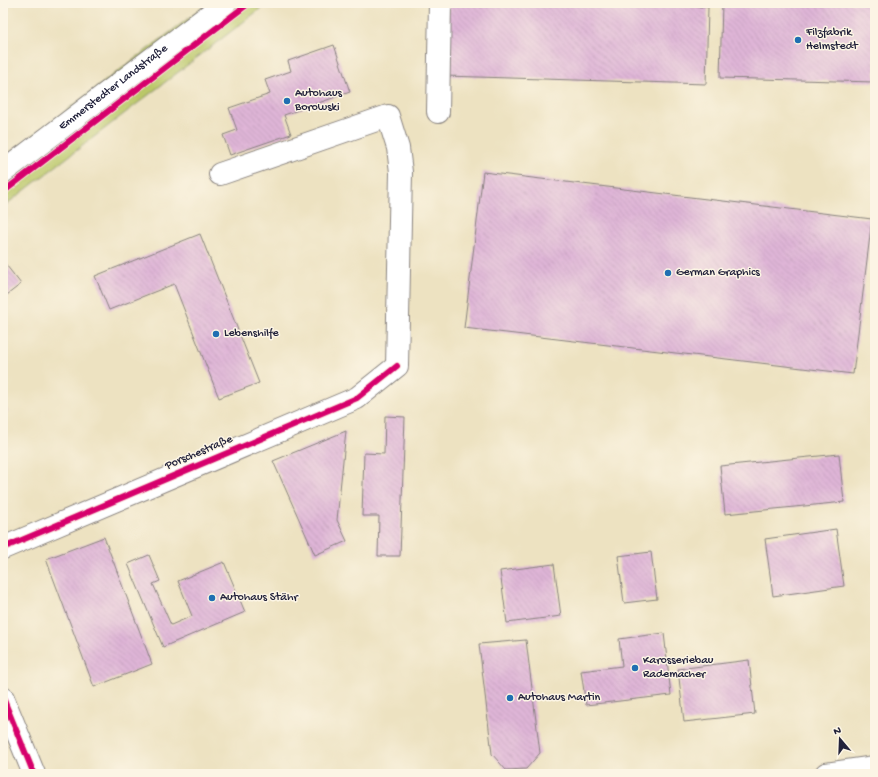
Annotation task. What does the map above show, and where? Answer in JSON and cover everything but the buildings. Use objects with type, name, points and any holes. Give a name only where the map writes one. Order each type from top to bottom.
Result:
[{"type":"street","name":"Emmerstedter Landstraße","points":[[3,172],[225,3]]},
{"type":"street","points":[[438,112],[440,3]]},
{"type":"street","name":"Porschestraße","points":[[3,548],[357,398],[397,366],[401,172],[398,148],[388,116],[220,174]]},
{"type":"street","points":[[3,698],[34,774]]},
{"type":"street","points":[[826,774],[875,767]]},
{"type":"green space","points":[[209,3],[268,3],[3,207],[3,158]]},
{"type":"cycle path","points":[[3,192],[249,3]]},
{"type":"cycle path","points":[[3,548],[357,398],[397,366]]},
{"type":"cycle path","points":[[3,698],[34,774]]},
{"type":"place","name":"Filzfabrik Helmstedt","points":[[798,40]]},
{"type":"place","name":"Autohaus Borowski","points":[[287,101]]},
{"type":"place","name":"German Graphics","points":[[668,273]]},
{"type":"place","name":"Lebenshilfe","points":[[216,334]]},
{"type":"place","name":"Autohaus Stähr","points":[[212,598]]},
{"type":"place","name":"Karosseriebau Rademacher","points":[[635,668]]},
{"type":"place","name":"Autohaus Martin","points":[[510,698]]}]
